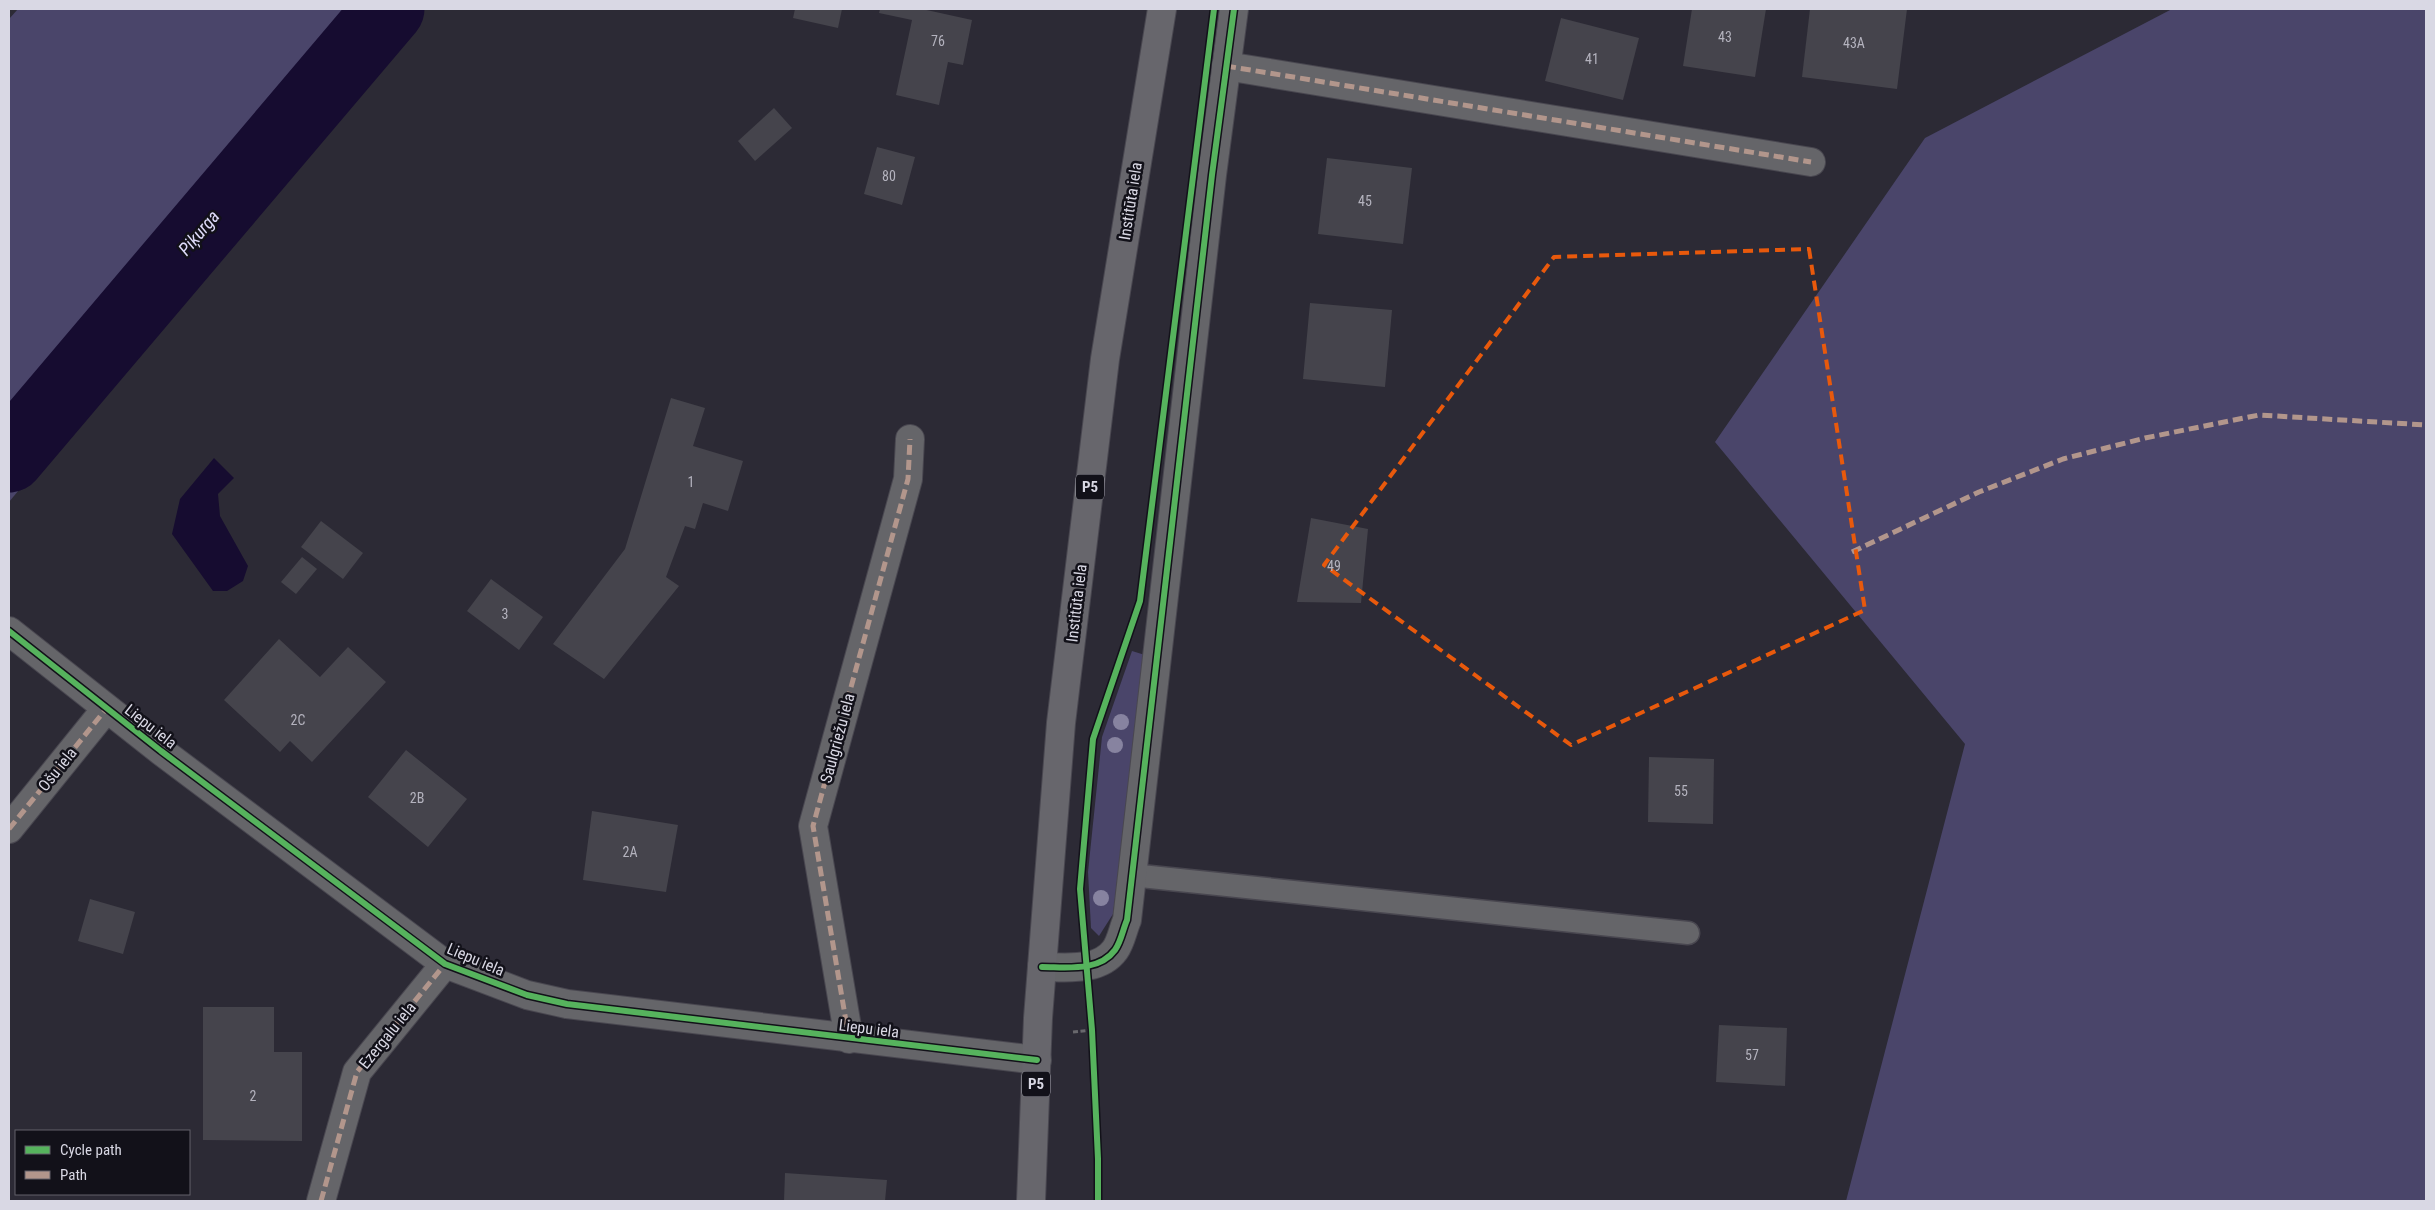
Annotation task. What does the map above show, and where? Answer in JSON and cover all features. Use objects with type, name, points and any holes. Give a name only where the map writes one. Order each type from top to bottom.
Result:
[{"type":"main road","name":"Institūta iela","points":[[1031,1201],[1042,967],[1061,723],[1104,369],[1162,9]]},
{"type":"street","points":[[1042,967],[1086,966],[1102,963],[1116,949],[1126,920],[1234,9]]},
{"type":"street","points":[[1226,66],[1811,162]]},
{"type":"street","name":"Saulgriežu iela","points":[[849,1039],[813,826],[908,479],[910,440]]},
{"type":"street","name":"Liepu iela","points":[[9,631],[106,709],[444,964],[526,995],[567,1004],[1037,1060]]},
{"type":"street","name":"Ošu iela","points":[[9,829],[106,709]]},
{"type":"street","name":"Ezergalu iela","points":[[321,1201],[357,1072],[444,964]]},
{"type":"lane","points":[[1131,875],[1688,933]]},
{"type":"path","points":[[1091,1020],[1092,1040]]},
{"type":"highlighted area","points":[[1809,249],[1865,610],[1571,745],[1324,565],[1554,257]]},
{"type":"shaded area","points":[[18,9],[417,9],[9,502],[9,19]]},
{"type":"shaded area","points":[[2172,9],[2426,9],[2426,1201],[1846,1201],[1965,744],[1715,442],[1925,138]]},
{"type":"shaded area","points":[[214,458],[234,478],[218,494],[220,516],[248,566],[243,581],[227,591],[213,591],[172,534],[180,499]]},
{"type":"shaded area","points":[[1132,651],[1145,655],[1113,914],[1099,936],[1091,928],[1088,872],[1102,737]]},
{"type":"building","points":[[795,9],[842,9],[838,28],[793,18]]},
{"type":"building","points":[[880,9],[922,9],[972,20],[963,65],[948,62],[939,105],[896,95],[912,20],[879,13]]},
{"type":"building","points":[[1692,9],[1766,9],[1755,77],[1683,66]]},
{"type":"building","points":[[1810,9],[1907,9],[1897,89],[1802,77]]},
{"type":"building","points":[[1561,18],[1639,38],[1623,100],[1545,81]]},
{"type":"building","points":[[774,108],[792,128],[755,161],[738,141]]},
{"type":"building","points":[[877,147],[915,157],[902,205],[864,194]]},
{"type":"building","points":[[1327,158],[1412,168],[1403,244],[1318,234]]},
{"type":"building","points":[[1310,303],[1392,310],[1385,387],[1303,379]]},
{"type":"building","points":[[671,398],[705,408],[693,446],[743,461],[728,511],[703,503],[695,529],[685,526],[666,577],[679,586],[604,679],[553,644],[625,549]]},
{"type":"building","points":[[1311,518],[1368,529],[1361,603],[1297,602]]},
{"type":"building","points":[[321,521],[363,553],[343,579],[301,547]]},
{"type":"building","points":[[302,557],[317,569],[296,594],[281,582]]},
{"type":"building","points":[[491,579],[543,617],[519,650],[467,611]]},
{"type":"building","points":[[279,639],[320,677],[348,647],[386,682],[312,762],[290,741],[280,752],[224,700]]},
{"type":"building","points":[[406,750],[467,799],[428,847],[368,797]]},
{"type":"building","points":[[1649,757],[1714,759],[1713,824],[1648,822]]},
{"type":"building","points":[[592,811],[678,825],[666,892],[583,880]]},
{"type":"building","points":[[90,899],[135,912],[123,954],[78,941]]},
{"type":"building","points":[[203,1007],[274,1007],[274,1052],[302,1052],[302,1141],[203,1140]]},
{"type":"building","points":[[1719,1025],[1787,1028],[1785,1086],[1716,1082]]},
{"type":"building","points":[[785,1173],[887,1180],[885,1201],[784,1201]]},
{"type":"waterway","name":"Piķurga","points":[[9,457],[389,9]]},
{"type":"marked path","points":[[1226,66],[1811,162]]},
{"type":"marked path","points":[[1852,552],[1979,492],[2063,459],[2145,438],[2259,415],[2426,425]]},
{"type":"marked path","points":[[849,1039],[813,826],[908,479],[910,439]]},
{"type":"marked path","points":[[9,829],[106,709]]},
{"type":"marked path","points":[[321,1201],[357,1072],[445,964]]},
{"type":"cycle path","points":[[1098,1201],[1092,1030],[1080,889],[1093,739],[1140,601],[1214,9]]},
{"type":"cycle path","points":[[1042,967],[1082,967],[1100,962],[1108,957],[1117,947],[1127,920],[1212,175],[1234,9]]},
{"type":"cycle path","points":[[9,631],[161,751],[445,964],[527,995],[567,1004],[1037,1060]]}]
